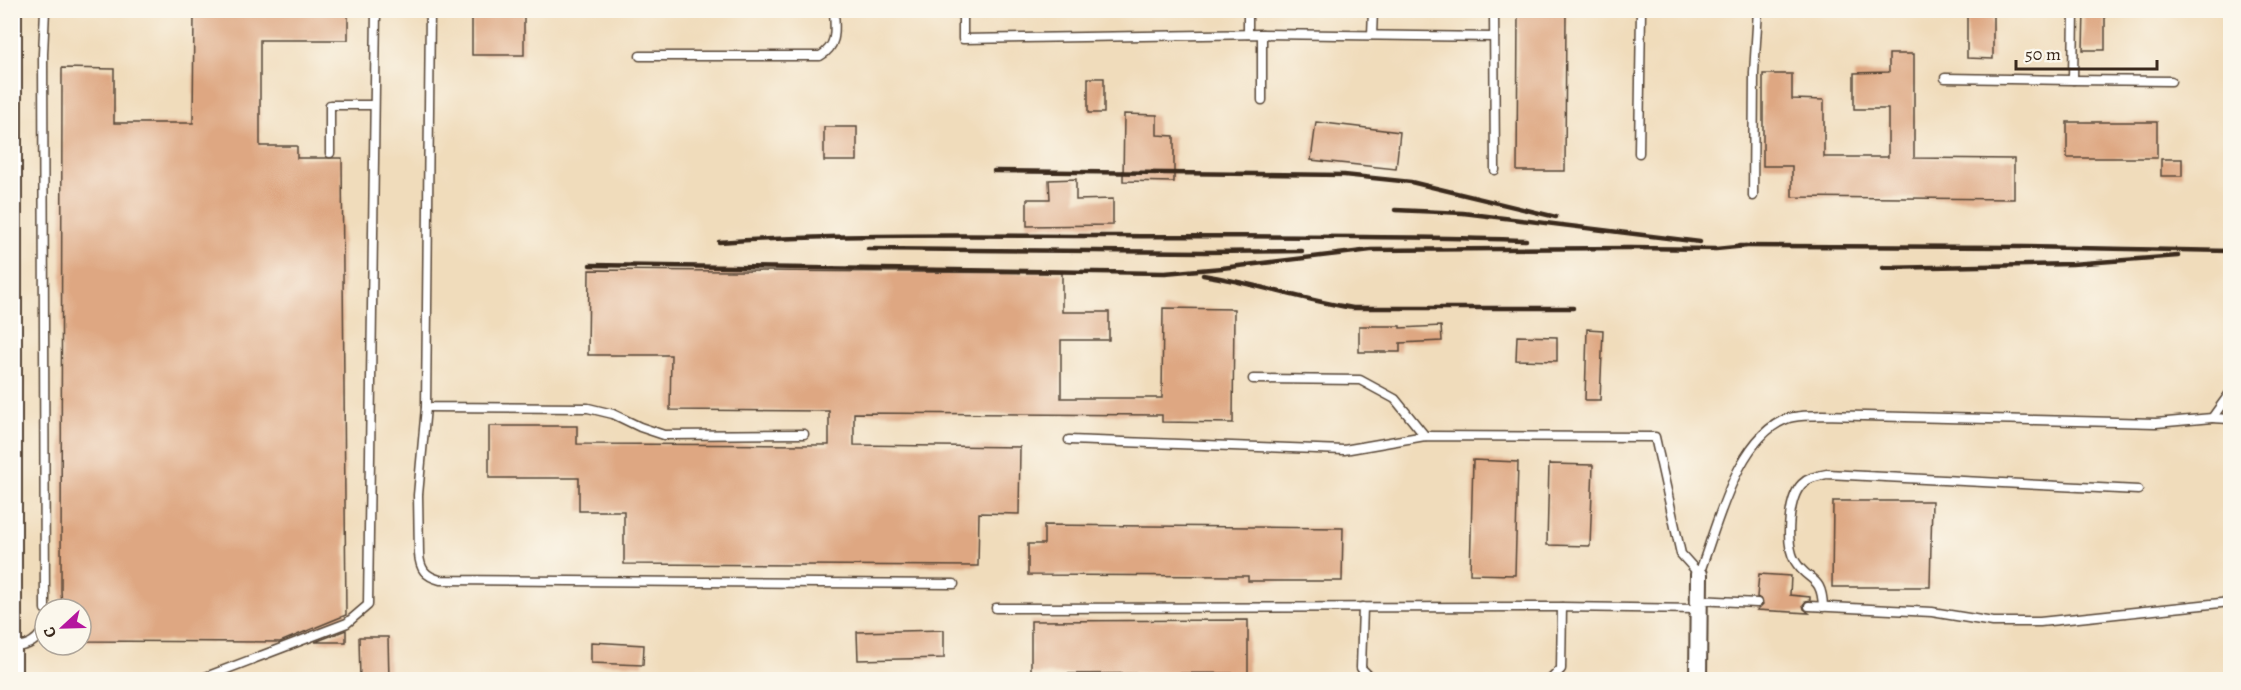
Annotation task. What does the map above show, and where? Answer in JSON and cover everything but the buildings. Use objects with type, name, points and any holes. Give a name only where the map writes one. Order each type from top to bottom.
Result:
[{"type":"street","points":[[13,10],[13,680]]},
{"type":"street","points":[[1698,680],[1699,574]]},
{"type":"lane","points":[[45,10],[43,66],[45,597]]},
{"type":"lane","points":[[198,680],[347,623],[368,605],[376,10]]},
{"type":"lane","points":[[430,10],[426,407],[418,495],[419,554],[424,573],[431,578],[452,580],[954,584]]},
{"type":"lane","points":[[640,56],[820,56],[828,51],[835,40],[834,10]]},
{"type":"lane","points":[[963,10],[963,39],[1248,34],[1494,37]]},
{"type":"lane","points":[[1248,10],[1248,34]]},
{"type":"lane","points":[[1372,36],[1373,10]]},
{"type":"lane","points":[[1494,10],[1495,170]]},
{"type":"lane","points":[[1638,153],[1641,10]]},
{"type":"lane","points":[[1753,196],[1754,73],[1758,10]]},
{"type":"lane","points":[[2073,80],[2074,10]]},
{"type":"lane","points":[[1262,34],[1262,99]]},
{"type":"lane","points":[[1945,78],[2171,81]]},
{"type":"lane","points":[[330,153],[330,105],[374,105]]},
{"type":"lane","points":[[1253,379],[1360,380],[1395,399],[1425,436]]},
{"type":"lane","points":[[2212,418],[2230,393]]},
{"type":"lane","points":[[426,407],[588,408],[614,414],[640,427],[664,435],[804,434]]},
{"type":"lane","points":[[1069,440],[1344,450],[1425,436],[1655,437],[1681,554],[1699,574],[1732,483],[1747,454],[1766,431],[1790,418],[1822,415],[2156,423],[2212,418],[2230,419]]},
{"type":"lane","points":[[1823,607],[1820,585],[1794,561],[1790,548],[1790,511],[1794,496],[1802,484],[1813,477],[1827,474],[2138,490]]},
{"type":"lane","points":[[1809,606],[1932,612],[1993,622],[2040,622],[2230,602]]},
{"type":"lane","points":[[996,608],[1562,607],[1757,603]]},
{"type":"lane","points":[[1363,607],[1361,668],[1373,680]]},
{"type":"lane","points":[[1550,680],[1561,669],[1562,607]]},
{"type":"lane","points":[[12,646],[21,647],[33,641]]},
{"type":"railway","points":[[994,171],[1344,175],[1411,182],[1556,217]]},
{"type":"railway","points":[[1395,210],[1463,213],[1700,242]]},
{"type":"railway","points":[[719,242],[819,237],[918,236],[1373,237],[1526,240]]},
{"type":"railway","points":[[1739,246],[2022,247],[2230,251]]},
{"type":"railway","points":[[590,265],[1165,273],[1371,250],[1716,249],[1746,246]]},
{"type":"railway","points":[[868,249],[1302,251]]},
{"type":"railway","points":[[1883,268],[2072,264],[2178,256]]},
{"type":"railway","points":[[1203,275],[1353,308],[1573,308]]}]
